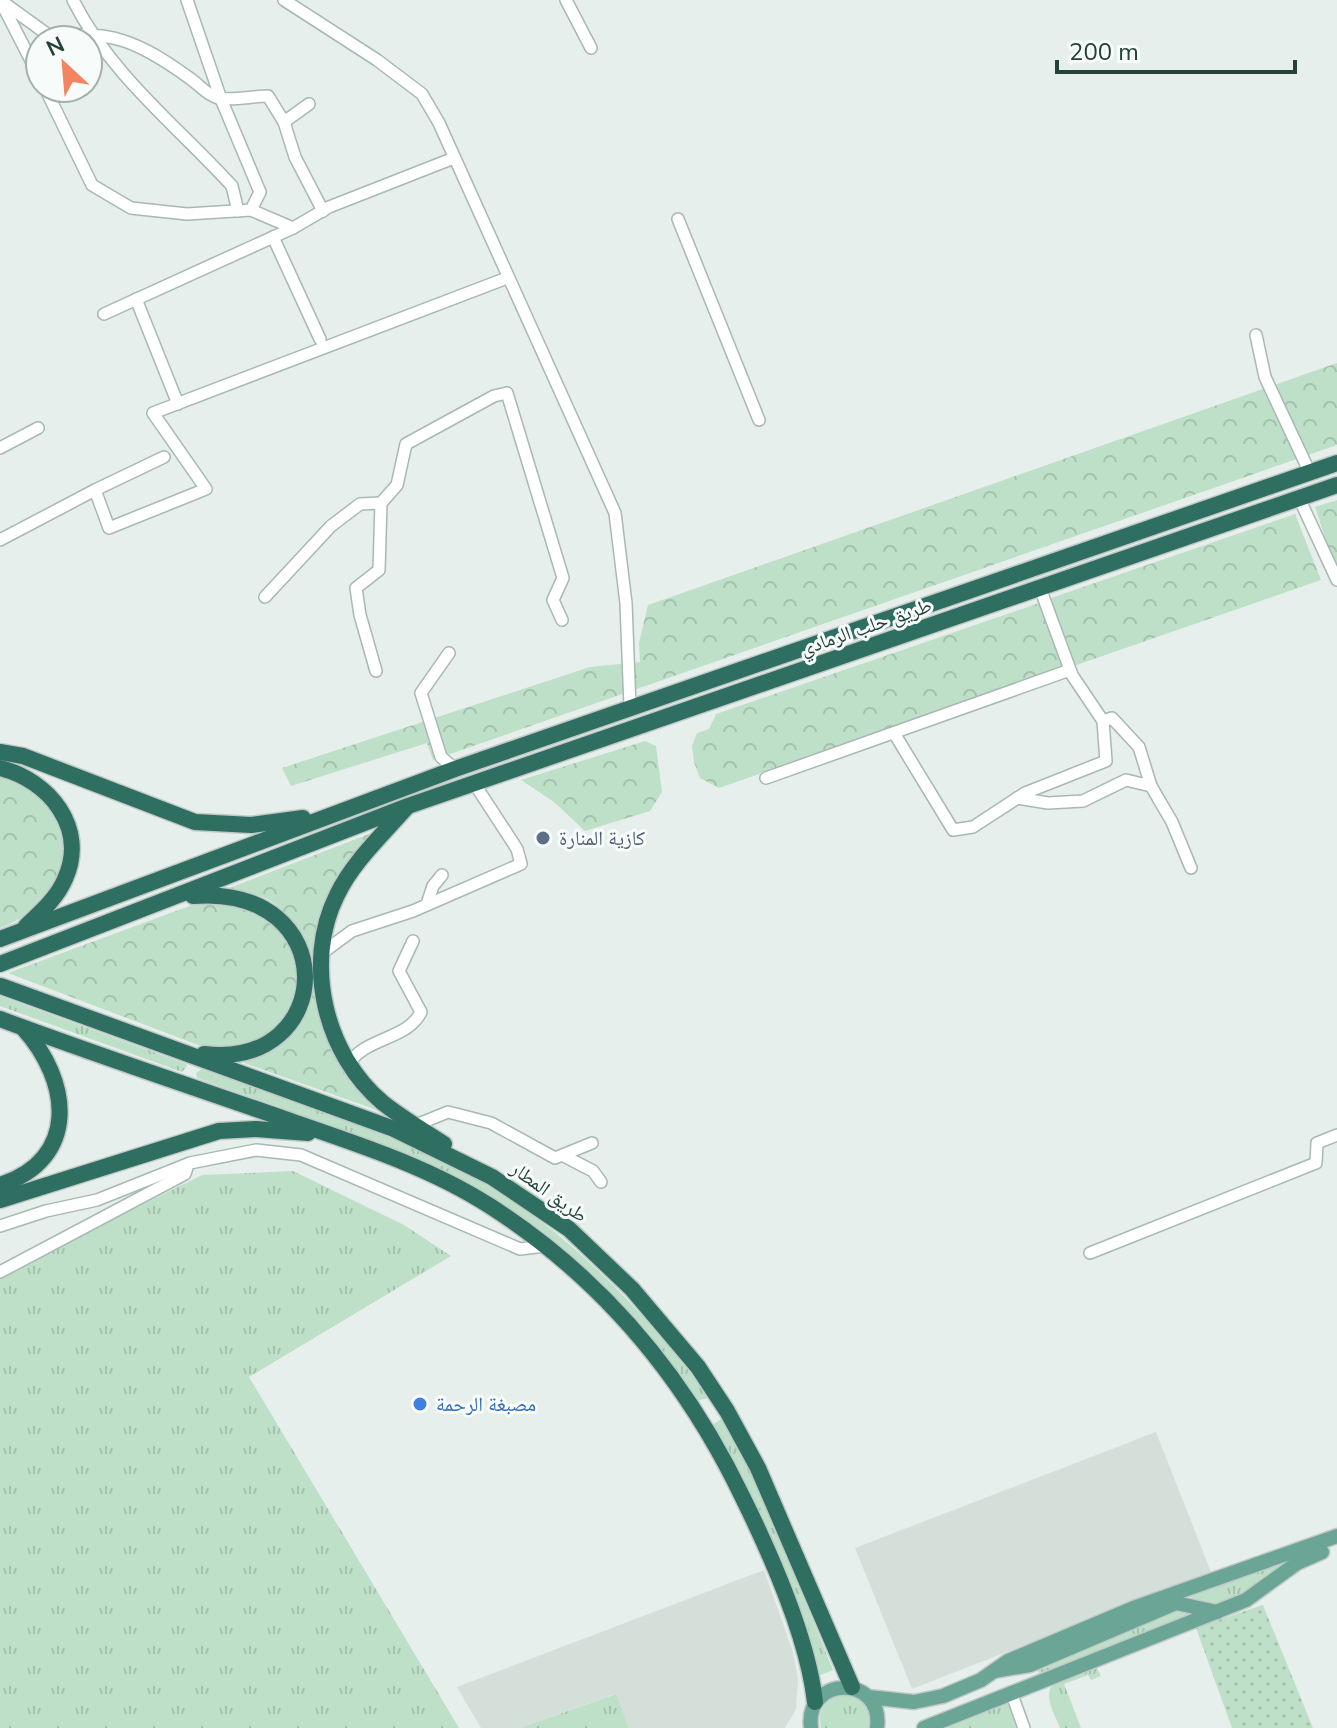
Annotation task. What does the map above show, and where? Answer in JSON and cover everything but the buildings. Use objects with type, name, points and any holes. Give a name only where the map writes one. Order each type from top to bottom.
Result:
[{"type":"highway","name":"طريق حلب الرمادي","points":[[430,778],[1337,463]]},
{"type":"highway","name":"طريق حلب الرمادي","points":[[0,964],[408,806],[1337,485]]},
{"type":"highway","points":[[0,752],[23,756],[195,822],[251,825],[323,816],[430,778]]},
{"type":"highway","points":[[0,768],[29,778],[53,799],[69,826],[72,842],[70,866],[58,893],[21,931]]},
{"type":"highway","points":[[0,939],[430,778]]},
{"type":"highway","points":[[408,806],[367,852],[337,895],[322,953],[320,975],[327,1015],[350,1062],[382,1102],[492,1177]]},
{"type":"highway","points":[[175,897],[219,894],[265,907],[293,933],[304,968],[305,988],[299,1012],[279,1036],[246,1054],[224,1057],[177,1051]]},
{"type":"highway","name":"طريق المطار","points":[[1,986],[394,1129],[492,1177],[569,1229],[632,1289],[698,1367],[721,1401],[758,1468],[852,1687]]},
{"type":"highway","points":[[0,1019],[332,1135],[419,1169],[488,1204],[545,1246],[623,1316],[664,1364],[698,1415],[726,1463],[770,1560],[805,1656],[815,1702]]},
{"type":"highway","points":[[0,1185],[36,1167],[51,1150],[61,1117],[51,1067],[22,1027]]},
{"type":"highway","points":[[185,1084],[197,1058]]},
{"type":"highway","points":[[0,1200],[219,1131],[332,1135]]},
{"type":"highway","points":[[698,1415],[721,1401]]},
{"type":"main road","points":[[1021,1662],[1136,1607],[1337,1536]]},
{"type":"main road","points":[[924,1728],[1217,1612],[1251,1597],[1303,1559],[1337,1546]]},
{"type":"main road","points":[[809,1727],[815,1702],[831,1689],[852,1687],[869,1697],[926,1701],[1176,1603],[1217,1612]]},
{"type":"main road","points":[[1021,1662],[1035,1683]]},
{"type":"main road","points":[[988,1676],[1011,1692]]},
{"type":"main road","points":[[869,1697],[878,1715],[877,1728]]},
{"type":"street","points":[[0,0],[33,24]]},
{"type":"street","points":[[0,0],[24,47]]},
{"type":"street","points":[[73,0],[85,24]]},
{"type":"street","points":[[187,0],[221,99],[260,192],[245,211]]},
{"type":"street","points":[[284,0],[377,60],[422,94],[454,158],[615,513],[626,603],[626,709]]},
{"type":"street","points":[[566,0],[591,48]]},
{"type":"street","points":[[104,35],[132,42],[190,78],[205,92],[221,99],[268,96],[284,122],[295,157],[323,211]]},
{"type":"street","points":[[104,51],[232,186],[245,211]]},
{"type":"street","points":[[53,104],[92,185],[131,208],[187,214],[245,211],[293,228]]},
{"type":"street","points":[[284,122],[309,104]]},
{"type":"street","points":[[104,314],[293,228],[323,211],[454,158]]},
{"type":"street","points":[[678,219],[759,420]]},
{"type":"street","points":[[273,237],[320,339]]},
{"type":"street","points":[[95,490],[109,528],[206,489],[153,413],[507,278]]},
{"type":"street","points":[[136,299],[178,404]]},
{"type":"street","points":[[1256,335],[1265,377],[1310,473]]},
{"type":"street","points":[[376,671],[360,615],[356,588],[379,570],[381,503],[397,485],[406,444],[494,396],[507,393],[563,578],[553,600],[562,620]]},
{"type":"street","points":[[0,448],[38,428]]},
{"type":"street","points":[[0,540],[164,457]]},
{"type":"street","points":[[1299,498],[1337,580]]},
{"type":"street","points":[[265,597],[331,526],[360,504],[381,503]]},
{"type":"street","points":[[894,733],[953,830],[973,827],[1017,797],[1106,761],[1103,721],[1070,670],[1040,588]]},
{"type":"street","points":[[449,653],[421,693],[441,757],[455,769]]},
{"type":"street","points":[[766,778],[1070,670]]},
{"type":"street","points":[[1103,721],[1112,718],[1139,747],[1151,786],[1172,822],[1191,868]]},
{"type":"street","points":[[1017,797],[1048,803],[1083,801],[1126,780],[1151,786]]},
{"type":"street","points":[[322,953],[352,931],[427,904],[521,864],[517,849],[474,783]]},
{"type":"street","points":[[427,904],[433,886],[442,875]]},
{"type":"street","points":[[350,1062],[359,1049],[415,1024],[421,1012],[399,971],[413,941]]},
{"type":"street","points":[[416,1125],[448,1112],[491,1123],[555,1158],[592,1143]]},
{"type":"street","points":[[241,1130],[256,1150]]},
{"type":"street","points":[[1090,1253],[1316,1163],[1317,1143],[1337,1135]]},
{"type":"street","points":[[0,1226],[46,1211],[97,1200],[188,1164],[229,1152],[256,1150],[301,1155],[520,1249],[545,1246]]},
{"type":"street","points":[[564,1156],[593,1171],[601,1182]]},
{"type":"street","points":[[0,1272],[185,1174],[188,1164]]},
{"type":"street","points":[[1011,1692],[1024,1728]]},
{"type":"shaded area","points":[[1156,1432],[1211,1572],[912,1689],[855,1548]]},
{"type":"shaded area","points":[[764,1570],[793,1652],[798,1680],[796,1709],[785,1728],[629,1728],[615,1694],[520,1728],[481,1728],[457,1687]]},
{"type":"green space","points":[[1337,363],[1337,445],[433,760],[427,743],[291,786],[282,768],[590,667],[640,662],[639,643],[648,605]]},
{"type":"green space","points":[[1337,500],[1337,574],[1315,507]]},
{"type":"green space","points":[[1295,514],[1321,580],[1071,667],[1051,598]]},
{"type":"green space","points":[[1039,603],[1063,667],[719,788],[700,778],[692,746],[697,733],[709,729],[716,714]]},
{"type":"green space","points":[[645,741],[656,746],[662,792],[650,811],[585,831],[554,802],[521,780]]},
{"type":"green space","points":[[0,775],[32,787],[51,807],[61,826],[63,847],[60,868],[38,904],[21,918],[0,928]]},
{"type":"green space","points":[[382,829],[340,878],[320,1009],[388,1114],[244,1063],[279,1044],[301,1023],[311,1000],[313,984],[307,951],[292,921],[269,900],[227,889]]},
{"type":"green space","points":[[225,902],[255,910],[272,922],[285,939],[293,958],[296,979],[294,999],[286,1018],[272,1033],[253,1043],[226,1047],[198,1045],[8,973],[195,904]]},
{"type":"green space","points":[[0,996],[187,1066],[182,1072],[0,1006]]},
{"type":"green space","points":[[202,1069],[393,1137],[463,1170],[504,1195],[543,1223],[614,1286],[678,1357],[708,1395],[706,1399],[698,1400],[636,1321],[589,1272],[510,1211],[436,1170],[397,1153],[197,1078],[196,1073]]},
{"type":"green space","points":[[293,1171],[404,1225],[451,1256],[249,1377],[459,1728],[0,1728],[0,1275],[202,1175]]},
{"type":"green space","points":[[723,1418],[749,1465],[833,1670],[818,1676],[747,1487],[713,1424]]},
{"type":"green space","points":[[1289,1558],[1252,1588],[1217,1606],[1184,1595]]},
{"type":"green space","points":[[1263,1605],[1313,1728],[1232,1728],[1196,1628]]},
{"type":"green space","points":[[1177,1608],[1197,1614],[1040,1673],[1033,1667]]},
{"type":"green space","points":[[1096,1666],[1101,1676],[1091,1680],[1088,1675],[1064,1684],[1081,1728],[1060,1728],[1050,1700],[1050,1688],[1053,1683]]},
{"type":"green space","points":[[616,1694],[629,1728],[520,1728]]},
{"type":"green space","points":[[843,1694],[856,1697],[865,1705],[869,1728],[821,1728],[820,1716],[824,1706]]},
{"type":"green space","points":[[1007,1702],[1017,1728],[947,1728]]},
{"type":"place","name":"كازية المنارة","points":[[543,838]]},
{"type":"place","name":"مصبغة الرحمة","points":[[420,1404]]}]
